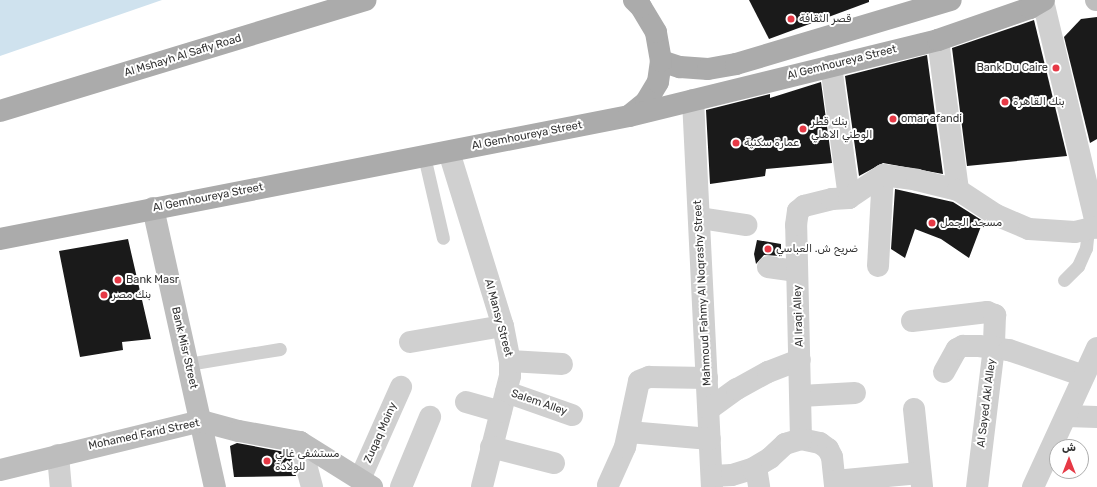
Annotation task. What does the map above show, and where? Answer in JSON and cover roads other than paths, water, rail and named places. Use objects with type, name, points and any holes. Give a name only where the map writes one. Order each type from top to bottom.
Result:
[{"type":"main road","name":"Al Mshayh Al Safly Road","points":[[0,111],[365,0]]},
{"type":"main road","points":[[629,116],[646,102],[658,82],[661,61],[656,32],[641,6],[634,0]]},
{"type":"main road","points":[[661,61],[680,67],[708,69],[736,64],[951,0]]},
{"type":"main road","name":"Al Gemhoureya Street","points":[[0,239],[629,116],[938,40],[1030,8],[1043,0]]},
{"type":"street","points":[[831,66],[849,198],[883,175],[917,180],[958,190],[996,215],[1029,229],[1050,232],[1094,228],[1043,0]]},
{"type":"street","points":[[938,40],[958,190]]},
{"type":"street","name":"Mahmoud Fahmy Al Noqrashy Street","points":[[693,100],[712,482]]},
{"type":"street","name":"Al Mansy Street","points":[[449,152],[503,326],[510,361],[506,392],[482,487]]},
{"type":"street","points":[[878,266],[883,175]]},
{"type":"street","name":"Al Iraqi Alley","points":[[801,439],[796,225],[798,211],[813,202],[849,198]]},
{"type":"street","name":"Bank Misr Street","points":[[153,208],[215,487]]},
{"type":"street","points":[[700,218],[746,225]]},
{"type":"street","points":[[768,267],[798,271]]},
{"type":"street","name":"Al Sayed Akl Alley","points":[[912,321],[987,312],[992,313],[996,319],[977,487]]},
{"type":"street","points":[[410,342],[503,326]]},
{"type":"street","points":[[944,372],[958,349],[963,346],[994,347],[1009,350],[1084,376]]},
{"type":"street","points":[[1033,487],[1097,348]]},
{"type":"street","points":[[708,409],[737,389],[768,372],[800,360]]},
{"type":"street","points":[[510,361],[562,364]]},
{"type":"street","points":[[608,485],[620,462],[629,432],[639,381],[649,377],[707,378]]},
{"type":"street","name":"Zuqaq Moiny","points":[[366,483],[401,388]]},
{"type":"street","name":"Salem Alley","points":[[506,392],[572,414]]},
{"type":"street","points":[[801,396],[856,393]]},
{"type":"street","points":[[466,402],[501,412]]},
{"type":"street","points":[[712,482],[732,475],[757,477],[785,444],[801,439],[820,443],[828,449],[832,457],[835,484],[921,480],[914,409]]},
{"type":"street","points":[[1067,416],[1097,416]]},
{"type":"street","points":[[401,487],[430,417]]},
{"type":"street","name":"Mohamed Farid Street","points":[[0,470],[201,421],[239,431],[300,442],[366,483]]},
{"type":"street","points":[[629,432],[710,439]]},
{"type":"street","points":[[300,442],[312,487]]},
{"type":"street","points":[[491,447],[554,463]]},
{"type":"street","points":[[58,455],[62,487]]},
{"type":"lane","points":[[424,156],[443,238]]},
{"type":"lane","points":[[1064,280],[1078,266],[1094,228]]},
{"type":"lane","points":[[188,364],[280,349]]},
{"type":"water","points":[[0,0],[162,0],[0,56]]},
{"type":"place","name":"قصر الثقافة","points":[[791,19]]},
{"type":"place","name":"Bank Du Caire","points":[[1056,68]]},
{"type":"place","name":"بنك القاهرة","points":[[1005,102]]},
{"type":"place","name":"omar afandi","points":[[893,119]]},
{"type":"place","name":"بنك قطر الوطني الاهلي","points":[[803,129]]},
{"type":"place","name":"عمارة سكنية","points":[[736,143]]},
{"type":"place","name":"مسجد الجمل","points":[[932,223]]},
{"type":"place","name":"ضريح ش. العباسي","points":[[768,249]]},
{"type":"place","name":"Bank Masr","points":[[118,280]]},
{"type":"place","name":"بنك مصر","points":[[104,295]]},
{"type":"place","name":"مستشفى غالي للولادة","points":[[267,461]]}]
